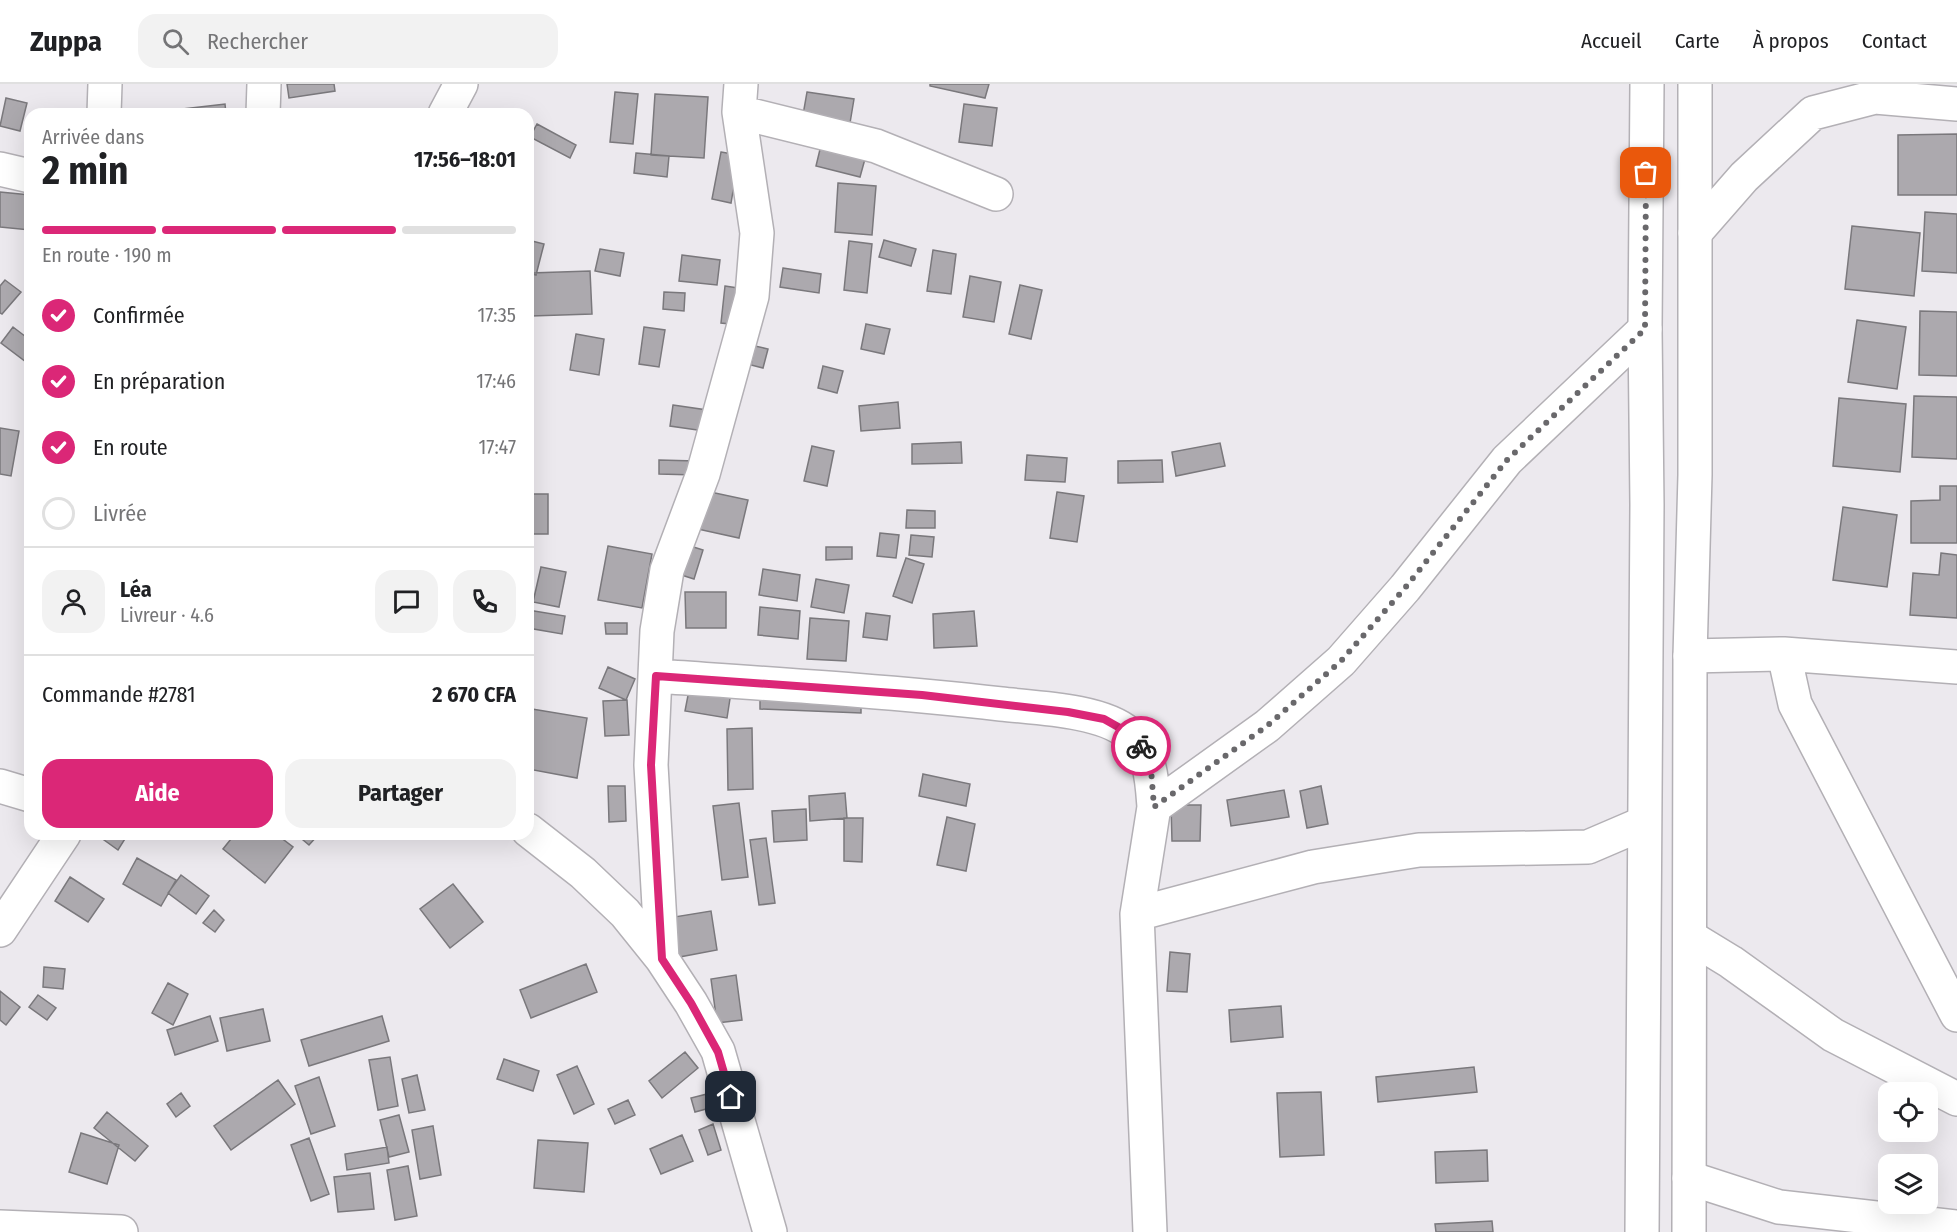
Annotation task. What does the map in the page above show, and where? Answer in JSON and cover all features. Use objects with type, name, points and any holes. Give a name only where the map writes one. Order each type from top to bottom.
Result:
[{"type":"street","points":[[104,108],[105,84]]},
{"type":"street","points":[[263,108],[264,84]]},
{"type":"street","points":[[448,108],[461,84]]},
{"type":"street","points":[[1642,1232],[1647,505],[1645,329],[1647,84]]},
{"type":"street","points":[[1689,1232],[1690,656],[1695,475],[1695,84]]},
{"type":"street","points":[[1695,233],[1744,177],[1813,113],[1875,97],[1957,104]]},
{"type":"street","points":[[662,959],[651,765],[657,632],[667,570],[703,474],[752,296],[757,233],[740,98],[876,146],[996,194]]},
{"type":"street","points":[[0,169],[24,175]]},
{"type":"street","points":[[1154,807],[1267,726],[1341,661],[1405,588],[1507,460],[1645,329]]},
{"type":"street","points":[[1690,656],[1784,654],[1957,667]]},
{"type":"street","points":[[1784,654],[1795,704],[1957,1016]]},
{"type":"street","points":[[656,676],[922,695],[1068,712],[1104,719],[1127,732],[1142,747],[1151,769],[1154,807],[1137,914],[1150,1232]]},
{"type":"street","points":[[0,786],[24,793]]},
{"type":"street","points":[[1137,914],[1313,867],[1419,850],[1588,847],[1644,823]]},
{"type":"street","points":[[534,835],[592,881],[624,913],[662,959],[691,1003],[718,1052],[770,1232]]},
{"type":"street","points":[[0,930],[60,840]]},
{"type":"street","points":[[1690,937],[1731,962],[1833,1035],[1957,1099]]},
{"type":"street","points":[[1689,1178],[1779,1207],[1957,1227]]},
{"type":"street","points":[[0,1227],[121,1232]]},
{"type":"building","points":[[287,84],[334,84],[335,91],[289,98]]},
{"type":"building","points":[[930,84],[989,84],[985,98],[930,86]]},
{"type":"building","points":[[615,92],[638,94],[633,144],[610,142]]},
{"type":"building","points":[[807,92],[854,99],[850,123],[803,115]]},
{"type":"building","points":[[655,94],[708,97],[704,158],[651,155]]},
{"type":"building","points":[[6,98],[27,103],[20,131],[0,126]]},
{"type":"building","points":[[225,104],[225,108],[191,108]]},
{"type":"building","points":[[964,104],[997,108],[992,146],[959,142]]},
{"type":"building","points":[[537,124],[576,145],[570,158],[534,139],[534,130]]},
{"type":"building","points":[[1957,134],[1957,195],[1898,195],[1898,135]]},
{"type":"building","points":[[823,137],[868,148],[860,177],[816,166]]},
{"type":"building","points":[[721,152],[739,155],[731,203],[712,199]]},
{"type":"building","points":[[636,153],[669,156],[667,177],[634,173]]},
{"type":"building","points":[[838,183],[876,186],[872,235],[835,232]]},
{"type":"building","points":[[0,192],[24,194],[24,229],[0,227]]},
{"type":"building","points":[[1925,212],[1957,214],[1957,273],[1922,271]]},
{"type":"building","points":[[1852,226],[1920,233],[1914,296],[1845,289]]},
{"type":"building","points":[[884,240],[916,249],[911,266],[879,257]]},
{"type":"building","points":[[849,241],[872,244],[867,293],[844,290]]},
{"type":"building","points":[[534,242],[544,244],[536,275],[534,274]]},
{"type":"building","points":[[600,249],[624,253],[620,276],[595,271]]},
{"type":"building","points":[[933,250],[956,254],[951,294],[927,291]]},
{"type":"building","points":[[682,255],[720,260],[717,285],[679,281]]},
{"type":"building","points":[[783,268],[821,274],[819,293],[780,287]]},
{"type":"building","points":[[590,271],[592,314],[534,316],[534,273]]},
{"type":"building","points":[[970,276],[1001,282],[994,322],[963,317]]},
{"type":"building","points":[[5,280],[21,292],[2,314],[0,313],[0,286]]},
{"type":"building","points":[[1020,285],[1042,290],[1031,339],[1009,334]]},
{"type":"building","points":[[725,286],[744,289],[739,325],[721,323]]},
{"type":"building","points":[[664,292],[685,293],[684,311],[663,309]]},
{"type":"building","points":[[1920,311],[1957,312],[1957,376],[1919,375]]},
{"type":"building","points":[[1857,320],[1906,327],[1897,389],[1848,382]]},
{"type":"building","points":[[866,324],[890,329],[884,354],[861,349]]},
{"type":"building","points":[[13,327],[24,335],[24,360],[1,343]]},
{"type":"building","points":[[644,327],[665,330],[659,367],[639,364]]},
{"type":"building","points":[[576,334],[604,339],[599,375],[570,370]]},
{"type":"building","points":[[755,346],[768,349],[763,368],[751,365]]},
{"type":"building","points":[[823,366],[843,371],[837,393],[818,388]]},
{"type":"building","points":[[1914,396],[1957,397],[1957,459],[1912,457]]},
{"type":"building","points":[[1839,398],[1906,404],[1900,472],[1833,466]]},
{"type":"building","points":[[898,402],[900,428],[861,431],[859,406]]},
{"type":"building","points":[[673,405],[707,410],[704,431],[670,426]]},
{"type":"building","points":[[0,428],[19,431],[11,476],[0,474]]},
{"type":"building","points":[[961,442],[962,463],[912,464],[912,444]]},
{"type":"building","points":[[1220,443],[1225,466],[1176,476],[1172,452]]},
{"type":"building","points":[[812,446],[834,451],[827,486],[804,481]]},
{"type":"building","points":[[1027,455],[1067,458],[1065,482],[1025,480]]},
{"type":"building","points":[[659,460],[695,461],[695,475],[659,474]]},
{"type":"building","points":[[1162,460],[1163,482],[1118,483],[1118,461]]},
{"type":"building","points":[[1940,486],[1957,486],[1957,543],[1911,543],[1911,501],[1940,500]]},
{"type":"building","points":[[701,490],[748,500],[739,538],[693,528]]},
{"type":"building","points":[[1057,492],[1084,496],[1077,542],[1050,538]]},
{"type":"building","points":[[534,494],[548,494],[548,534],[534,534]]},
{"type":"building","points":[[1843,507],[1897,515],[1887,587],[1833,580]]},
{"type":"building","points":[[907,510],[935,511],[935,528],[906,528]]},
{"type":"building","points":[[880,533],[899,535],[896,558],[877,556]]},
{"type":"building","points":[[911,535],[934,537],[932,557],[909,555]]},
{"type":"building","points":[[684,544],[703,550],[694,579],[675,573]]},
{"type":"building","points":[[608,546],[652,554],[642,608],[598,600]]},
{"type":"building","points":[[826,547],[852,547],[852,559],[826,560]]},
{"type":"building","points":[[1941,553],[1957,555],[1957,618],[1910,615],[1913,573],[1939,575]]},
{"type":"building","points":[[906,558],[924,564],[912,603],[893,596]]},
{"type":"building","points":[[541,567],[566,572],[559,607],[534,602]]},
{"type":"building","points":[[763,569],[800,575],[797,601],[759,595]]},
{"type":"building","points":[[816,579],[849,585],[844,613],[811,607]]},
{"type":"building","points":[[685,592],[726,592],[726,628],[686,628]]},
{"type":"building","points":[[760,607],[800,611],[798,639],[758,635]]},
{"type":"building","points":[[534,611],[565,616],[562,634],[534,629]]},
{"type":"building","points":[[974,611],[977,646],[934,648],[933,614]]},
{"type":"building","points":[[866,613],[890,616],[887,640],[863,637]]},
{"type":"building","points":[[810,618],[849,621],[846,661],[807,659]]},
{"type":"building","points":[[605,623],[627,623],[627,634],[606,634]]},
{"type":"building","points":[[608,667],[635,679],[626,700],[599,688]]},
{"type":"building","points":[[690,685],[731,692],[727,718],[685,711]]},
{"type":"building","points":[[760,690],[861,693],[861,713],[760,709]]},
{"type":"building","points":[[627,700],[629,735],[605,736],[603,701]]},
{"type":"building","points":[[534,709],[587,718],[577,778],[534,770]]},
{"type":"building","points":[[752,728],[753,789],[728,790],[727,729]]},
{"type":"building","points":[[923,774],[970,784],[966,806],[919,796]]},
{"type":"building","points":[[608,786],[625,786],[626,821],[609,822]]},
{"type":"building","points":[[1321,786],[1328,824],[1307,828],[1300,791]]},
{"type":"building","points":[[1284,790],[1289,817],[1231,826],[1227,800]]},
{"type":"building","points":[[845,793],[847,818],[810,821],[809,796]]},
{"type":"building","points":[[739,803],[748,877],[722,880],[713,806]]},
{"type":"building","points":[[1171,805],[1201,805],[1200,841],[1172,841]]},
{"type":"building","points":[[806,809],[807,840],[774,842],[772,811]]},
{"type":"building","points":[[947,817],[975,824],[966,871],[937,865]]},
{"type":"building","points":[[844,818],[863,818],[862,862],[844,861]]},
{"type":"building","points":[[766,838],[775,903],[759,905],[750,840]]},
{"type":"building","points":[[104,840],[124,840],[118,850]]},
{"type":"building","points":[[230,840],[284,840],[293,847],[265,883],[223,849]]},
{"type":"building","points":[[303,840],[314,840],[309,845]]},
{"type":"building","points":[[137,858],[176,880],[161,906],[123,884]]},
{"type":"building","points":[[181,875],[209,896],[196,914],[168,893]]},
{"type":"building","points":[[70,877],[104,899],[88,922],[55,901]]},
{"type":"building","points":[[453,884],[483,922],[450,948],[420,909]]},
{"type":"building","points":[[214,910],[224,920],[215,932],[203,923]]},
{"type":"building","points":[[711,911],[717,950],[674,958],[668,918]]},
{"type":"building","points":[[1170,952],[1190,954],[1187,992],[1167,991]]},
{"type":"building","points":[[586,964],[597,992],[531,1018],[520,990]]},
{"type":"building","points":[[44,967],[65,969],[63,989],[43,987]]},
{"type":"building","points":[[736,975],[742,1020],[717,1023],[711,979]]},
{"type":"building","points":[[168,983],[188,994],[173,1025],[152,1013]]},
{"type":"building","points":[[0,991],[20,1007],[6,1025],[0,1020]]},
{"type":"building","points":[[38,995],[56,1008],[47,1020],[29,1007]]},
{"type":"building","points":[[1281,1006],[1283,1037],[1231,1042],[1229,1010]]},
{"type":"building","points":[[263,1009],[270,1041],[227,1051],[220,1018]]},
{"type":"building","points":[[210,1016],[218,1041],[175,1055],[167,1030]]},
{"type":"building","points":[[382,1016],[389,1041],[309,1066],[301,1040]]},
{"type":"building","points":[[685,1052],[698,1068],[662,1098],[649,1081]]},
{"type":"building","points":[[390,1057],[398,1106],[378,1110],[369,1060]]},
{"type":"building","points":[[504,1059],[539,1071],[533,1091],[497,1079]]},
{"type":"building","points":[[577,1066],[594,1104],[574,1114],[557,1075]]},
{"type":"building","points":[[1474,1067],[1477,1092],[1378,1102],[1376,1077]]},
{"type":"building","points":[[417,1075],[425,1110],[409,1113],[402,1079]]},
{"type":"building","points":[[319,1077],[335,1126],[311,1134],[295,1086]]},
{"type":"building","points":[[278,1080],[295,1104],[231,1150],[214,1126]]},
{"type":"building","points":[[1321,1092],[1324,1155],[1280,1157],[1277,1093]]},
{"type":"building","points":[[181,1093],[190,1106],[176,1117],[167,1104]]},
{"type":"building","points":[[707,1094],[710,1108],[695,1112],[691,1098]]},
{"type":"building","points":[[628,1100],[635,1115],[615,1124],[608,1109]]},
{"type":"building","points":[[107,1112],[148,1146],[135,1161],[94,1128]]},
{"type":"building","points":[[399,1115],[409,1152],[389,1157],[380,1120]]},
{"type":"building","points":[[713,1124],[721,1150],[708,1155],[699,1130]]},
{"type":"building","points":[[433,1126],[441,1175],[420,1179],[412,1130]]},
{"type":"building","points":[[81,1133],[119,1145],[107,1184],[69,1172]]},
{"type":"building","points":[[682,1135],[693,1161],[661,1174],[650,1149]]},
{"type":"building","points":[[309,1138],[329,1194],[311,1201],[291,1145]]},
{"type":"building","points":[[538,1140],[588,1143],[584,1192],[534,1188]]},
{"type":"building","points":[[387,1147],[389,1163],[347,1170],[345,1154]]},
{"type":"building","points":[[1487,1150],[1488,1181],[1436,1183],[1435,1152]]},
{"type":"building","points":[[408,1166],[417,1216],[395,1220],[387,1170]]},
{"type":"building","points":[[370,1173],[374,1209],[338,1212],[334,1177]]},
{"type":"building","points":[[1492,1221],[1493,1232],[1436,1232],[1435,1224]]},
{"type":"way so far","points":[[1141,746],[1151,769],[1154,807],[1267,726],[1341,661],[1405,588],[1507,460],[1645,329],[1646,173]]},
{"type":"route","points":[[731,1097],[718,1052],[691,1003],[662,959],[651,765],[656,676],[922,695],[1068,712],[1104,719],[1127,732],[1141,746]]}]
